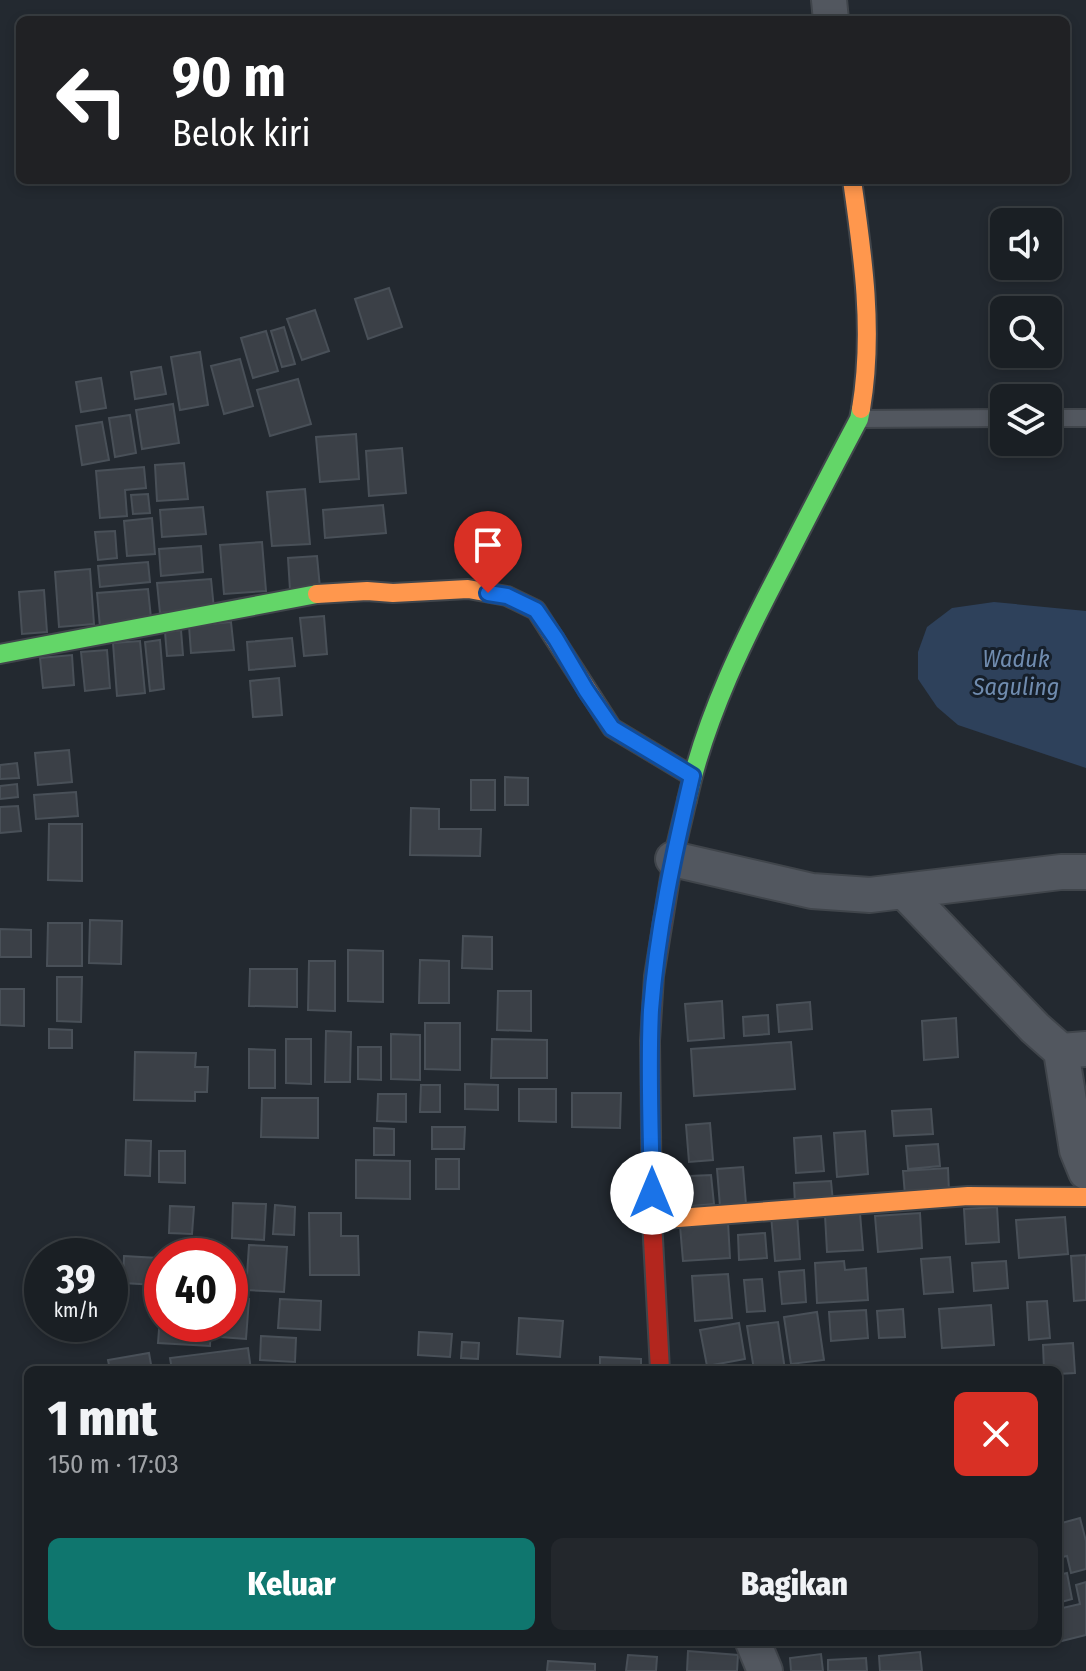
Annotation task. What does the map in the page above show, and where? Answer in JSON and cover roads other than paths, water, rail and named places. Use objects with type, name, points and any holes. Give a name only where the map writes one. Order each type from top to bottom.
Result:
[{"type":"street","points":[[660,1366],[652,1220],[650,1041],[654,976],[673,859],[692,776],[723,686],[859,419],[867,376],[867,306],[853,184]]},
{"type":"street","points":[[0,654],[315,594],[468,589],[507,596],[536,610],[612,728],[692,776]]},
{"type":"street","points":[[673,859],[812,891],[870,895],[1061,872],[1086,872]]},
{"type":"street","points":[[904,891],[1035,1028],[1074,1050],[1077,1150],[1086,1172]]},
{"type":"street","points":[[652,1220],[968,1196],[1086,1197]]},
{"type":"street","points":[[755,1646],[765,1671]]},
{"type":"lane","points":[[859,419],[990,418]]},
{"type":"lane","points":[[1062,418],[1086,418]]},
{"type":"water","name":"Waduk Saguling","points":[[994,602],[1086,611],[1086,768],[958,725],[937,707],[918,679],[918,652],[927,627],[952,608]]}]
